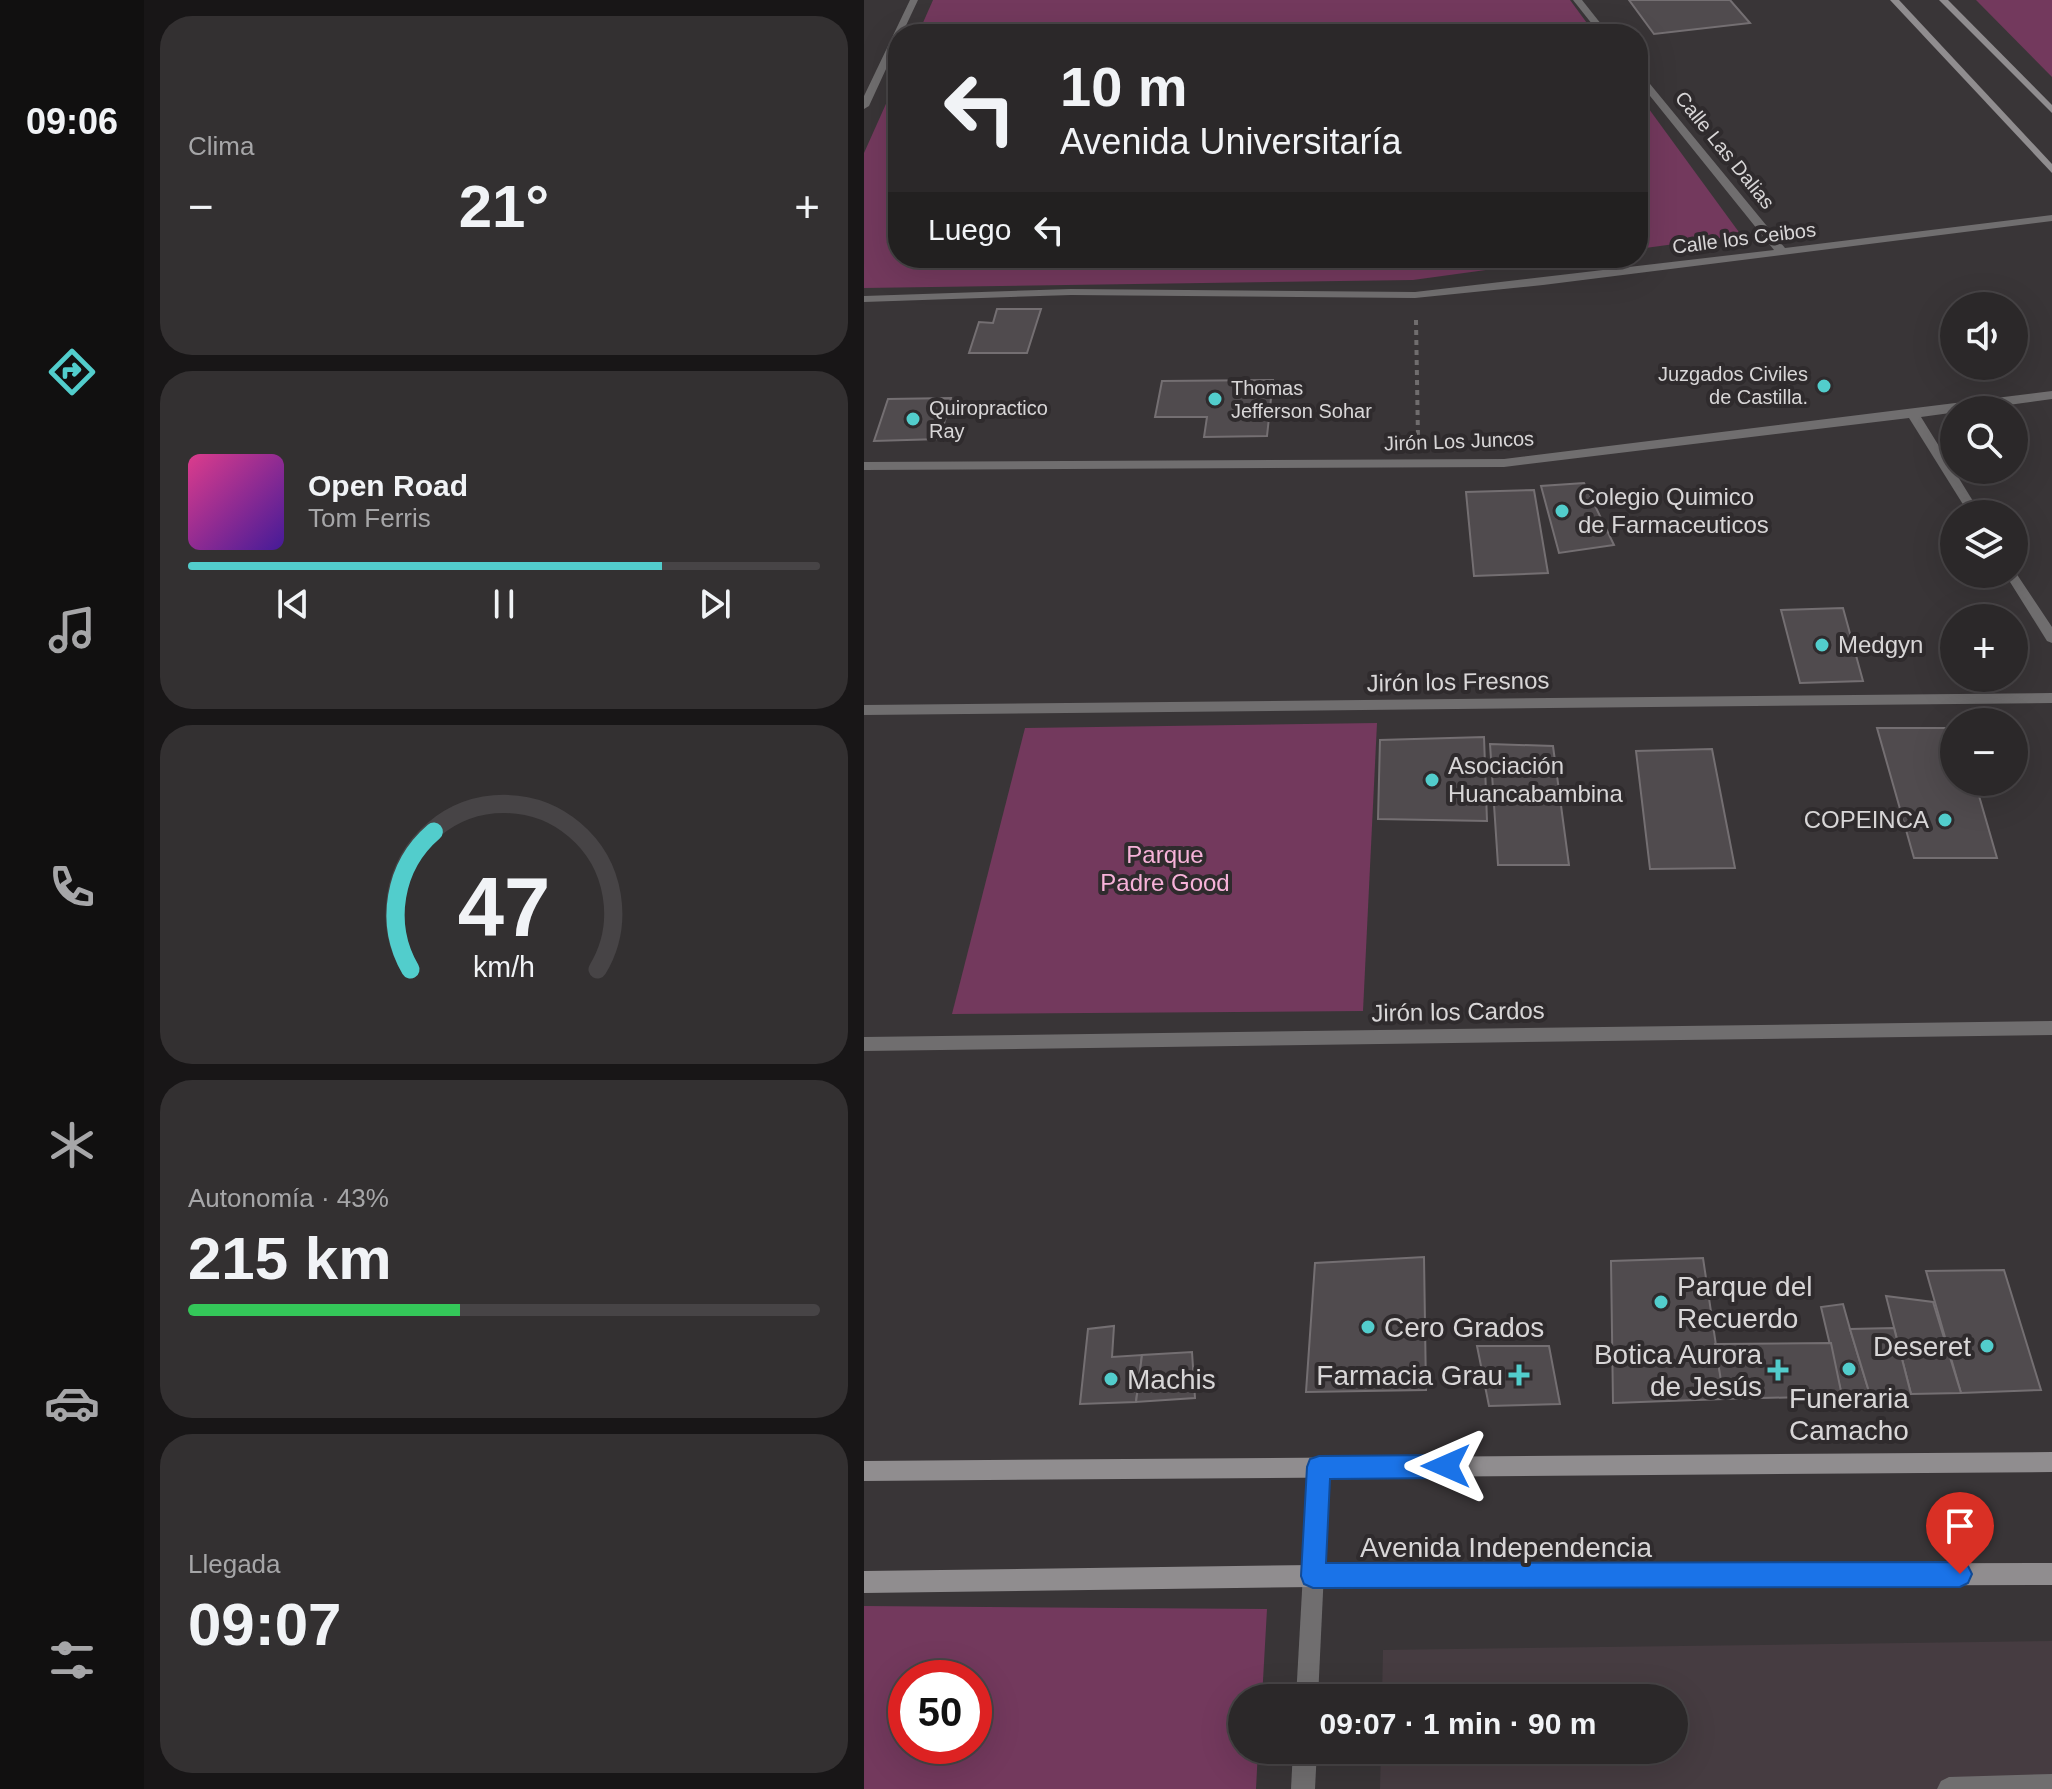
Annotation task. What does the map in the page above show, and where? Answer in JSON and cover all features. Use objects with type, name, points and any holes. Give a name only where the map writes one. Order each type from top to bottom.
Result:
[{"type":"main road","points":[[1894,0],[2052,170]]},
{"type":"main road","points":[[1943,0],[2052,110]]},
{"type":"main road","points":[[864,1471],[2052,1462]]},
{"type":"main road","name":"Avenida Independencia","points":[[864,1582],[1313,1576],[2052,1574]]},
{"type":"street","points":[[903,24],[914,0]]},
{"type":"street","points":[[1577,0],[1597,24]]},
{"type":"street","points":[[864,106],[888,55]]},
{"type":"street","name":"Calle Las Dalias","points":[[1648,87],[1781,251]]},
{"type":"street","name":"Calle los Ceibos","points":[[864,299],[1071,292],[1415,295],[1543,282],[2052,218]]},
{"type":"street","name":"Jirón Los Juncos","points":[[864,467],[1504,463],[2052,395]]},
{"type":"street","points":[[1913,414],[1966,500]]},
{"type":"street","points":[[2021,588],[2052,638]]},
{"type":"street","name":"Jirón los Fresnos","points":[[864,710],[2052,698]]},
{"type":"street","name":"Jirón los Cardos","points":[[864,1044],[2052,1028]]},
{"type":"street","points":[[1308,1684],[1319,1467]]},
{"type":"street","points":[[1303,1789],[1304,1764]]},
{"type":"street","points":[[1949,1789],[2052,1786]]},
{"type":"path","points":[[1415,295],[1419,464]]},
{"type":"shaded area","points":[[2052,1641],[2052,1789],[1380,1789],[1381,1764],[1688,1764],[1688,1684],[1382,1684],[1383,1650]]},
{"type":"green space","points":[[933,0],[1570,0],[1588,24],[922,24]]},
{"type":"green space","points":[[1976,0],[2052,0],[2052,77]]},
{"type":"green space","points":[[888,99],[888,268],[1501,268],[1413,280],[864,288],[864,153]]},
{"type":"green space","points":[[1648,108],[1741,235],[1648,248]]},
{"type":"green space","name":"Parque Padre Good","points":[[1377,723],[1363,1011],[952,1014],[1025,728]]},
{"type":"green space","points":[[864,1606],[1267,1609],[1263,1684],[1228,1684],[1228,1764],[1257,1764],[1256,1789],[864,1789]]},
{"type":"building","points":[[1629,0],[1730,0],[1750,23],[1654,34]]},
{"type":"building","points":[[997,309],[1041,309],[1027,353],[969,353],[979,322],[993,323]]},
{"type":"building","name":"Thomas Jefferson Sohar","points":[[1273,380],[1267,436],[1204,437],[1207,417],[1155,417],[1162,381]]},
{"type":"building","name":"Quiropractico Ray","points":[[951,398],[940,439],[874,441],[888,399]]},
{"type":"building","points":[[1584,483],[1614,545],[1559,553],[1541,486]]},
{"type":"building","points":[[1534,490],[1548,573],[1474,576],[1466,492]]},
{"type":"building","name":"Medgyn","points":[[1843,608],[1863,681],[1800,683],[1781,610]]},
{"type":"building","name":"COPEINCA","points":[[1877,728],[1940,728],[1940,796],[1979,796],[1997,858],[1914,858]]},
{"type":"building","name":"Asociación Huancabambina","points":[[1484,737],[1487,821],[1378,819],[1380,740]]},
{"type":"building","points":[[1490,744],[1553,746],[1569,865],[1498,865]]},
{"type":"building","points":[[1712,749],[1735,868],[1650,869],[1636,751]]},
{"type":"building","name":"Cero Grados","points":[[1424,1257],[1426,1390],[1306,1392],[1315,1263]]},
{"type":"building","name":"Parque del Recuerdo","points":[[1703,1258],[1724,1399],[1613,1403],[1611,1261]]},
{"type":"building","name":"Deseret","points":[[2004,1270],[2041,1390],[1961,1393],[1926,1271]]},
{"type":"building","points":[[1886,1296],[1933,1302],[1961,1393],[1911,1394]]},
{"type":"building","name":"Funeraria Camacho","points":[[1843,1304],[1870,1395],[1842,1396],[1821,1307]]},
{"type":"building","name":"Machis","points":[[1114,1326],[1112,1357],[1142,1355],[1136,1402],[1080,1404],[1088,1329]]},
{"type":"building","points":[[1894,1328],[1911,1394],[1870,1395],[1850,1329]]},
{"type":"building","name":"Botica Aurora de Jesús","points":[[1831,1343],[1842,1396],[1724,1399],[1715,1344]]},
{"type":"building","name":"Farmacia Grau","points":[[1477,1346],[1549,1346],[1560,1404],[1489,1406]]},
{"type":"building","points":[[1192,1352],[1195,1398],[1136,1402],[1142,1355]]},
{"type":"place","name":"Juzgados Civiles de Castilla.","points":[[1824,386]]},
{"type":"place","name":"Thomas Jefferson Sohar","points":[[1215,399]]},
{"type":"place","name":"Quiropractico Ray","points":[[913,419]]},
{"type":"place","name":"Colegio Quimico de Farmaceuticos","points":[[1562,511]]},
{"type":"place","name":"Medgyn","points":[[1822,645]]},
{"type":"place","name":"Asociación Huancabambina","points":[[1432,780]]},
{"type":"place","name":"COPEINCA","points":[[1945,820]]},
{"type":"place","name":"Parque del Recuerdo","points":[[1661,1302]]},
{"type":"place","name":"Cero Grados","points":[[1368,1327]]},
{"type":"place","name":"Deseret","points":[[1987,1346]]},
{"type":"place","name":"Funeraria Camacho","points":[[1849,1369]]},
{"type":"place","name":"Botica Aurora de Jesús","points":[[1778,1370]]},
{"type":"place","name":"Farmacia Grau","points":[[1519,1375]]},
{"type":"place","name":"Machis","points":[[1111,1379]]},
{"type":"route","points":[[1446,1466],[1319,1467],[1313,1576],[1960,1574]]}]
